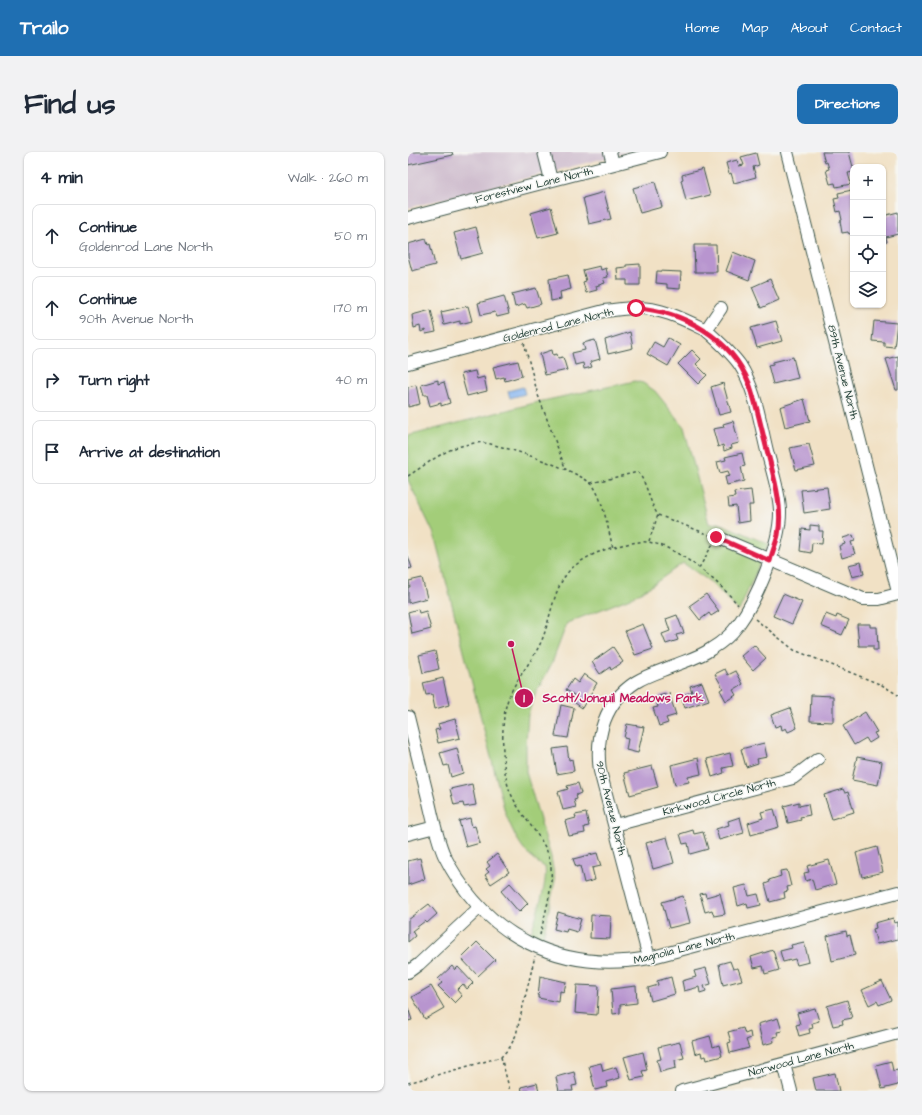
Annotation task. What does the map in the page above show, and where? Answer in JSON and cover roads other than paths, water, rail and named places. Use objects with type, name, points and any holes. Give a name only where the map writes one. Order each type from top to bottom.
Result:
[{"type":"street","points":[[544,152],[551,180]]},
{"type":"street","points":[[610,152],[613,164]]},
{"type":"street","name":"Forestview Lane North","points":[[408,218],[660,152]]},
{"type":"street","name":"89th Avenue North","points":[[787,152],[898,593]]},
{"type":"street","name":"Goldenrod Lane North","points":[[408,363],[604,311],[636,308],[652,309],[690,322],[706,330]]},
{"type":"street","points":[[706,330],[721,308]]},
{"type":"street","name":"90th Avenue North","points":[[649,958],[600,771],[598,754],[599,737],[611,705],[637,681],[710,650],[738,627],[770,561],[778,534],[780,510],[776,486],[749,383],[740,365],[727,349],[706,330]]},
{"type":"street","points":[[720,539],[863,599],[879,599],[898,593]]},
{"type":"street","name":"Magnolia Lane North","points":[[408,717],[435,827],[444,853],[454,872],[465,890],[480,907],[503,926],[537,948],[579,960],[606,963],[649,958],[898,892]]},
{"type":"street","name":"Kirkwood Circle North","points":[[615,825],[793,778],[818,759]]},
{"type":"street","points":[[408,834],[435,827]]},
{"type":"street","points":[[408,972],[419,964],[480,907]]},
{"type":"street","name":"Norwood Lane North","points":[[682,1091],[898,1033]]},
{"type":"street","points":[[784,1064],[791,1091]]},
{"type":"water","points":[[523,387],[525,394],[510,398],[508,391]]},
{"type":"place","name":"Scott/Jonquil Meadows Park","points":[[511,644]]}]
